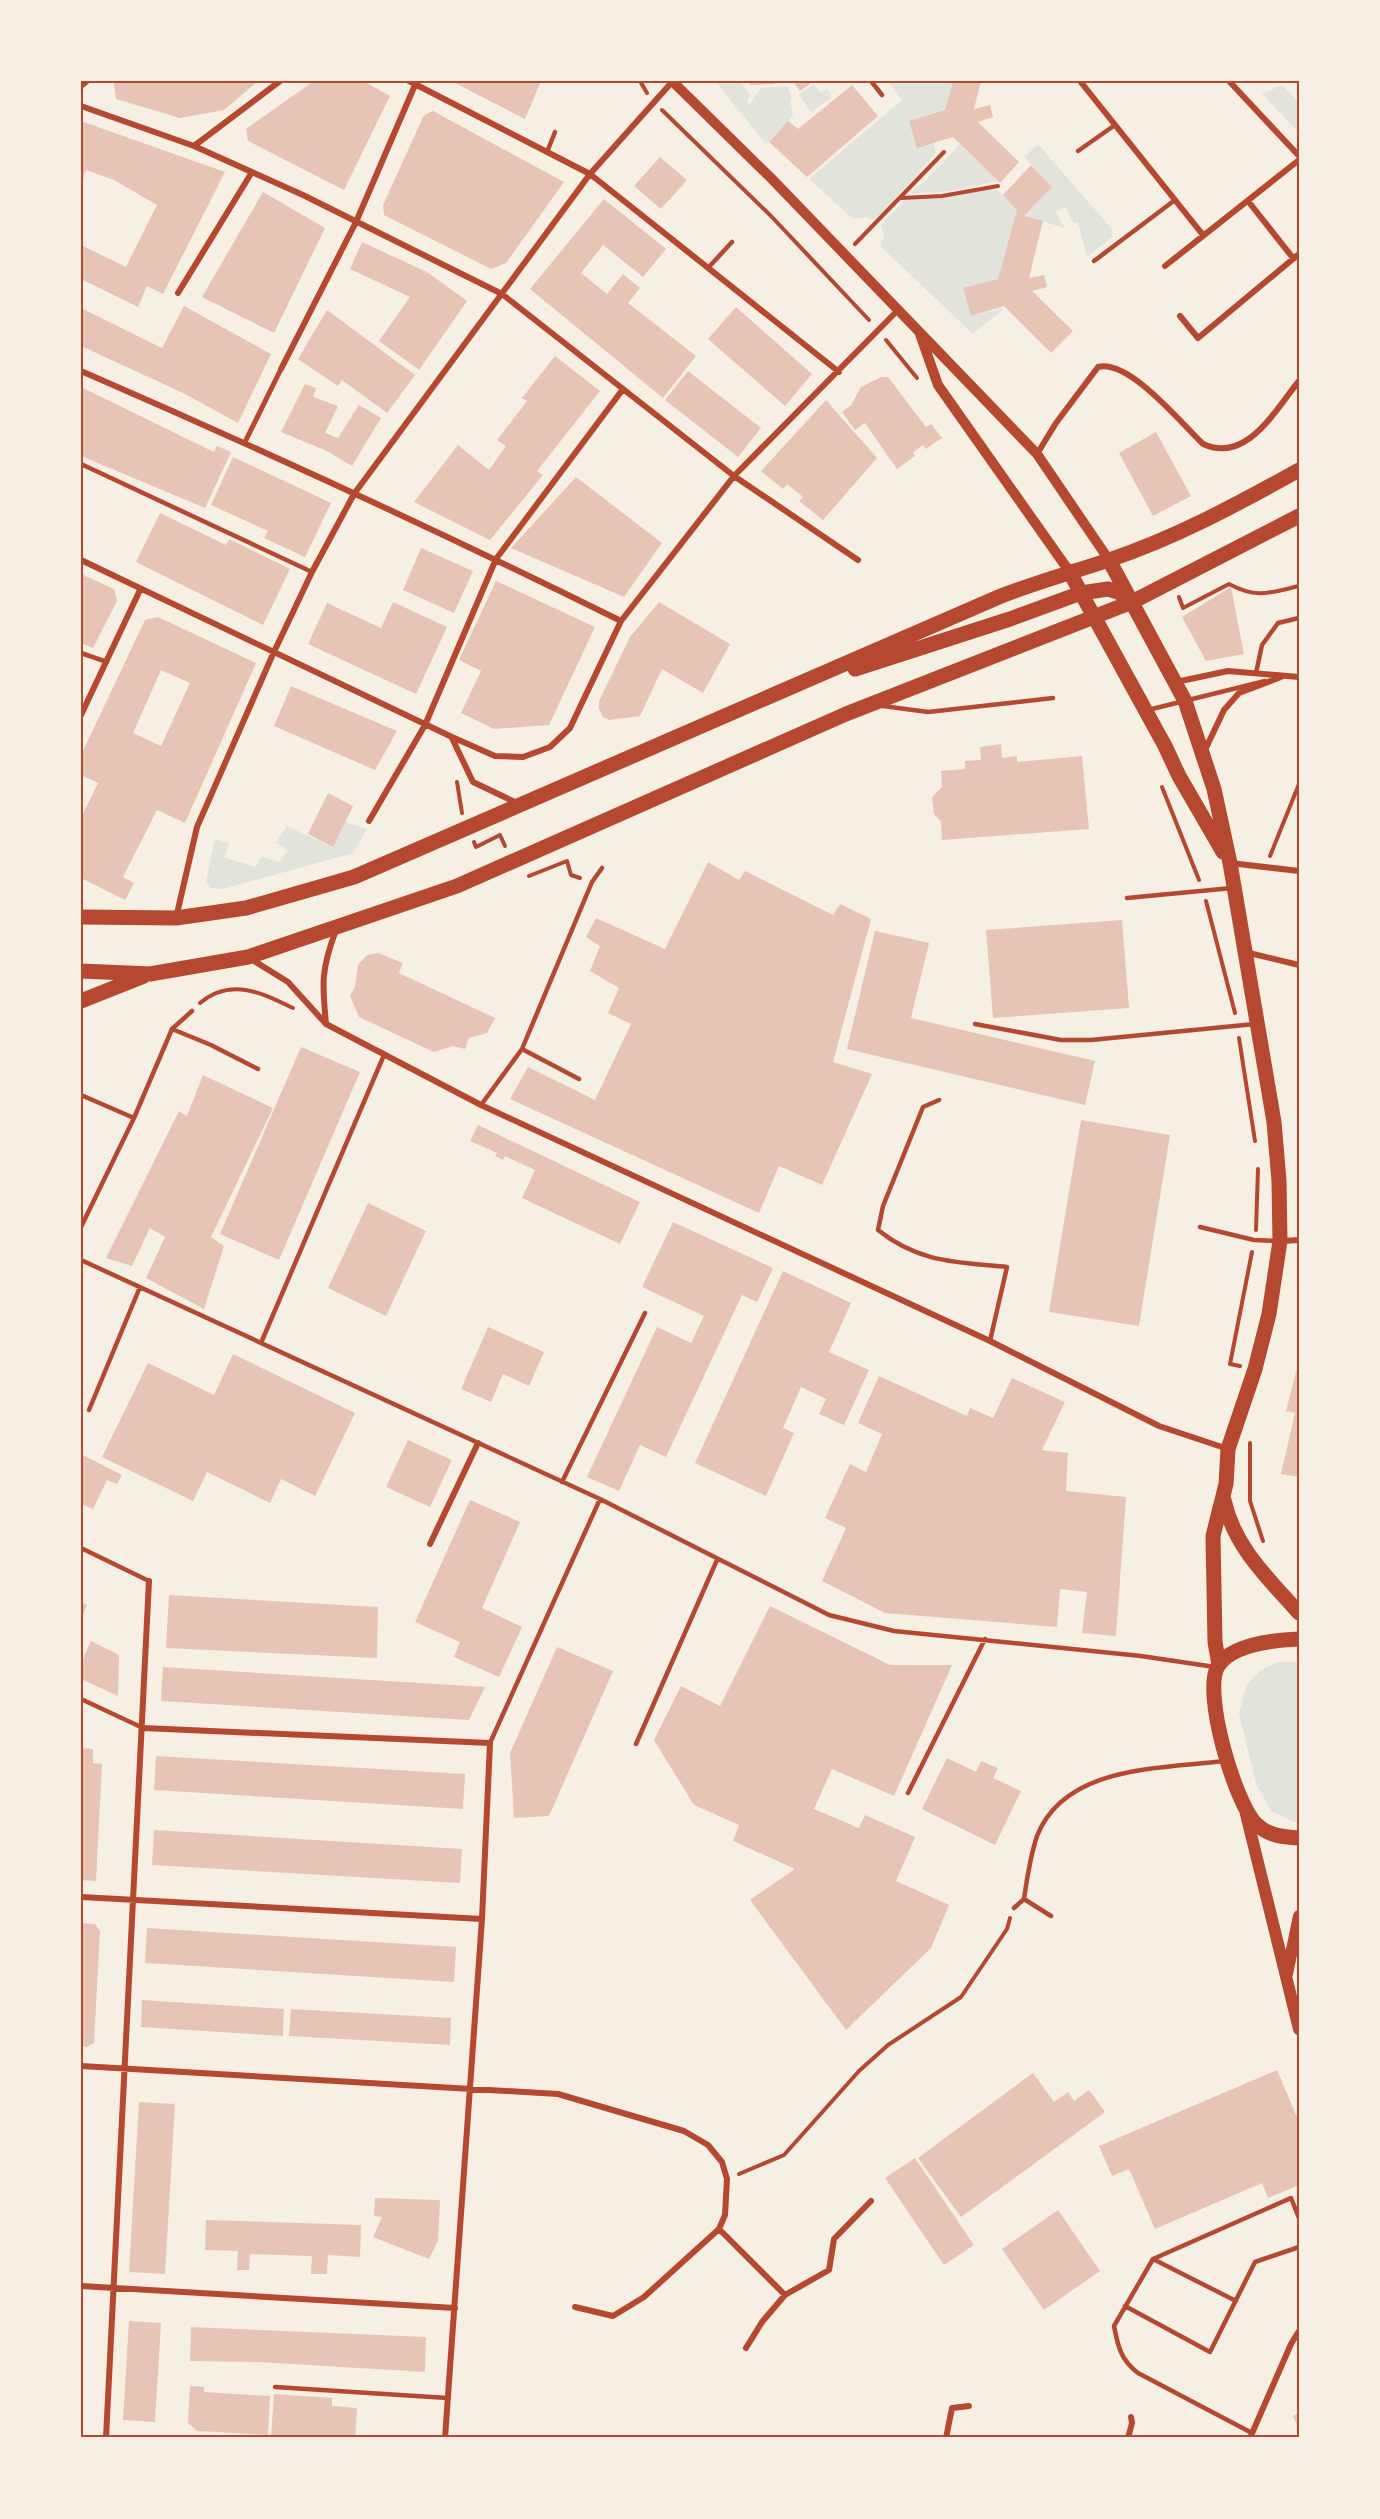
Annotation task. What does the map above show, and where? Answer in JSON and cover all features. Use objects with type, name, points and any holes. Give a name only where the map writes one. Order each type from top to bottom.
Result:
[{"type":"main road","points":[[81,917],[176,918],[246,908],[354,877],[1001,596],[1069,571],[1109,560],[1191,526],[1299,470]]},
{"type":"main road","points":[[81,1001],[150,974],[248,957],[457,886],[872,704],[1132,602],[1299,516]]},
{"type":"main road","points":[[1109,560],[1185,701],[1214,789],[1230,863],[1274,1122],[1280,1181],[1280,1241],[1269,1314],[1255,1369],[1227,1449],[1223,1494],[1213,1536],[1215,1642],[1218,1666],[1214,1693],[1218,1724],[1227,1761],[1241,1799],[1299,2029]]},
{"type":"main road","points":[[1069,571],[1179,776],[1230,863]]},
{"type":"main road","points":[[780,692],[1000,623],[1080,593],[1108,589],[1126,596],[1132,602]]},
{"type":"main road","points":[[81,971],[150,974]]},
{"type":"main road","points":[[1223,1494],[1229,1522],[1242,1548],[1299,1613]]},
{"type":"main road","points":[[1218,1666],[1244,1649],[1270,1640],[1299,1639]]},
{"type":"main road","points":[[1241,1799],[1256,1823],[1274,1836],[1299,1838]]},
{"type":"main road","points":[[1286,1979],[1299,1916]]},
{"type":"street","points":[[81,86],[87,81]]},
{"type":"street","points":[[194,146],[280,81]]},
{"type":"street","points":[[176,918],[197,827],[273,654],[312,572],[354,494],[590,174],[672,81],[844,254],[1037,454],[1109,560]]},
{"type":"street","points":[[1080,81],[1203,235]]},
{"type":"street","points":[[1165,266],[1299,158],[1229,81]]},
{"type":"street","points":[[245,442],[356,222],[412,83],[590,174],[839,372]]},
{"type":"street","points":[[81,106],[194,146],[502,294],[734,476],[858,560]]},
{"type":"street","points":[[178,293],[252,172]]},
{"type":"street","points":[[1180,316],[1198,338],[1296,256],[1248,201]]},
{"type":"street","points":[[81,560],[273,654],[452,737],[495,756],[523,757],[550,747],[570,728],[621,621],[734,476],[898,310]]},
{"type":"street","points":[[919,331],[938,384],[1069,571]]},
{"type":"street","points":[[1037,454],[1092,372],[1103,366],[1119,368],[1136,380],[1203,444],[1225,449],[1245,442],[1260,430],[1299,381]]},
{"type":"street","points":[[81,371],[245,442],[496,559],[621,621]]},
{"type":"street","points":[[369,821],[425,724],[496,559],[623,389]]},
{"type":"street","points":[[81,715],[140,590]]},
{"type":"street","points":[[1175,682],[1228,671],[1299,676]]},
{"type":"street","points":[[1203,755],[1224,710],[1239,693],[1285,675]]},
{"type":"street","points":[[452,737],[472,782],[521,805]]},
{"type":"street","points":[[1230,863],[1299,871]]},
{"type":"street","points":[[326,1024],[321,981],[327,953],[337,927]]},
{"type":"street","points":[[1245,951],[1299,965]]},
{"type":"street","points":[[248,957],[288,982],[326,1024],[481,1105],[990,1341],[1159,1426],[1227,1449]]},
{"type":"street","points":[[1280,1241],[1299,1240]]},
{"type":"street","points":[[430,1544],[478,1443]]},
{"type":"street","points":[[106,2438],[149,1581]]},
{"type":"street","points":[[143,1728],[490,1743],[471,2089],[445,2438]]},
{"type":"street","points":[[81,1897],[482,1919]]},
{"type":"street","points":[[81,2066],[558,2094],[684,2131],[708,2145],[722,2162],[727,2179],[725,2215],[719,2229],[644,2297],[613,2316],[575,2307]]},
{"type":"street","points":[[746,2348],[762,2322],[785,2295],[829,2270],[834,2239],[871,2201]]},
{"type":"street","points":[[719,2229],[785,2295]]},
{"type":"street","points":[[81,2286],[455,2308]]},
{"type":"street","points":[[1251,2436],[1299,2331]]},
{"type":"street","points":[[946,2438],[952,2408],[969,2406]]},
{"type":"street","points":[[1128,2438],[1131,2417]]},
{"type":"lane","points":[[871,81],[882,95]]},
{"type":"lane","points":[[1078,151],[1115,125]]},
{"type":"lane","points":[[547,152],[555,132]]},
{"type":"lane","points":[[1094,261],[1175,200]]},
{"type":"lane","points":[[708,268],[732,242]]},
{"type":"lane","points":[[81,464],[312,572]]},
{"type":"lane","points":[[1256,673],[1262,645],[1278,623],[1299,618]]},
{"type":"lane","points":[[81,653],[107,662]]},
{"type":"lane","points":[[1146,711],[1285,675]]},
{"type":"lane","points":[[872,704],[928,712],[1053,699]]},
{"type":"lane","points":[[481,1105],[522,1048],[592,882],[602,868]]},
{"type":"lane","points":[[1127,898],[1234,888]]},
{"type":"lane","points":[[81,1227],[134,1118],[172,1029],[192,1011]]},
{"type":"lane","points":[[975,1024],[1071,1040],[1258,1024]]},
{"type":"lane","points":[[172,1029],[211,1045],[258,1069]]},
{"type":"lane","points":[[522,1048],[579,1079]]},
{"type":"lane","points":[[261,1343],[384,1055]]},
{"type":"lane","points":[[81,1095],[134,1118]]},
{"type":"lane","points":[[939,1100],[923,1107],[883,1206],[878,1230],[897,1245],[936,1261],[1007,1267],[990,1341]]},
{"type":"lane","points":[[1200,1227],[1254,1240],[1280,1241]]},
{"type":"lane","points":[[81,1260],[600,1499],[829,1615],[894,1631],[985,1639],[1218,1666]]},
{"type":"lane","points":[[89,1410],[140,1287]]},
{"type":"lane","points":[[562,1482],[645,1313]]},
{"type":"lane","points":[[490,1743],[600,1499]]},
{"type":"lane","points":[[81,1548],[149,1581]]},
{"type":"lane","points":[[636,1744],[717,1560]]},
{"type":"lane","points":[[908,1793],[985,1639]]},
{"type":"lane","points":[[81,1699],[143,1728]]},
{"type":"lane","points":[[1014,1908],[1024,1899],[1029,1863],[1038,1834],[1054,1810],[1077,1790],[1105,1778],[1137,1771],[1227,1761]]},
{"type":"lane","points":[[1024,1899],[1051,1916]]},
{"type":"lane","points":[[1251,2436],[1125,2363],[1118,2348],[1114,2326],[1153,2259],[1291,2198],[1299,2218]]},
{"type":"lane","points":[[1125,2306],[1210,2352],[1256,2262],[1299,2247]]},
{"type":"lane","points":[[1153,2259],[1236,2301]]},
{"type":"lane","points":[[275,2387],[447,2398]]},
{"type":"path","points":[[640,81],[652,101],[771,216],[878,331],[921,382]]},
{"type":"path","points":[[844,254],[944,152]]},
{"type":"path","points":[[901,198],[942,196],[998,186]]},
{"type":"path","points":[[1172,581],[1183,608],[1229,584],[1242,591],[1261,596],[1299,586]]},
{"type":"path","points":[[1265,867],[1299,784]]},
{"type":"path","points":[[1161,785],[1203,891],[1233,1002],[1256,1144]]},
{"type":"path","points":[[192,1011],[216,993],[242,990],[260,992],[294,1009]]},
{"type":"path","points":[[1255,1369],[1230,1364],[1258,1221],[1258,1166]]},
{"type":"path","points":[[1250,1442],[1250,1501],[1265,1546]]},
{"type":"path","points":[[727,2179],[784,2155],[859,2071],[888,2045],[961,1997],[1008,1929],[1014,1908]]},
{"type":"shaded area","points":[[715,81],[740,81],[751,96],[747,100],[750,104],[761,88],[787,86],[792,98],[790,100],[793,116],[766,144]]},
{"type":"shaded area","points":[[888,81],[953,81],[933,143],[936,153],[876,220],[865,217],[853,219],[809,179],[902,100]]},
{"type":"shaded area","points":[[814,84],[821,93],[827,89],[832,97],[811,112],[799,95]]},
{"type":"shaded area","points":[[1282,85],[1299,102],[1299,133],[1262,94]]},
{"type":"shaded area","points":[[960,144],[998,181],[950,191],[909,194],[926,180]]},
{"type":"shaded area","points":[[1038,144],[1112,229],[1112,237],[1087,257],[1078,222],[1074,223],[1065,207],[1056,212],[1065,228],[1024,216],[1052,187],[1024,157]]},
{"type":"shaded area","points":[[993,188],[1017,210],[998,279],[963,289],[971,316],[1005,308],[973,334],[880,246],[884,235],[881,225],[905,200],[944,198]]},
{"type":"shaded area","points":[[345,822],[367,829],[353,853],[223,889],[210,888],[206,881],[215,839],[230,843],[224,857],[255,867],[261,857],[280,862],[288,850],[276,843],[287,826],[332,847]]},
{"type":"shaded area","points":[[1277,1662],[1299,1662],[1299,1824],[1271,1811],[1256,1784],[1239,1713],[1247,1684],[1261,1670]]},
{"type":"building","points":[[116,81],[258,81],[224,110],[180,118],[116,99],[114,83]]},
{"type":"building","points":[[314,81],[363,81],[390,96],[344,190],[248,141],[246,129]]},
{"type":"building","points":[[451,81],[541,81],[525,119]]},
{"type":"building","points":[[750,81],[775,81],[775,84],[750,85]]},
{"type":"building","points":[[793,81],[814,81],[800,91]]},
{"type":"building","points":[[953,81],[981,81],[974,109],[990,105],[993,117],[978,122],[1019,162],[1000,183],[953,137],[917,148],[909,121],[945,110]]},
{"type":"building","points":[[852,85],[878,116],[807,177],[769,142],[788,121],[798,129]]},
{"type":"building","points":[[433,111],[564,182],[506,263],[491,269],[384,215],[383,205],[424,115]]},
{"type":"building","points":[[81,121],[225,172],[163,294],[147,286],[138,307],[81,279],[81,245],[126,267],[157,205],[114,180],[86,170],[81,186]]},
{"type":"building","points":[[660,157],[687,180],[661,209],[634,186]]},
{"type":"building","points":[[1031,165],[1052,187],[1024,216],[1043,221],[1029,278],[1044,275],[1047,287],[1032,291],[1073,331],[1051,353],[1004,306],[971,316],[963,288],[998,279],[1017,210],[1003,195]]},
{"type":"building","points":[[263,192],[325,228],[274,333],[202,297]]},
{"type":"building","points":[[604,199],[666,249],[643,277],[603,245],[581,273],[607,294],[623,274],[640,288],[628,303],[696,356],[663,398],[530,289]]},
{"type":"building","points":[[362,242],[427,272],[467,301],[419,370],[379,341],[410,297],[350,269]]},
{"type":"building","points":[[184,306],[271,354],[238,423],[183,393],[81,346],[81,308],[162,348]]},
{"type":"building","points":[[736,307],[812,374],[785,406],[708,339]]},
{"type":"building","points":[[327,310],[415,375],[387,413],[342,380],[338,386],[298,359]]},
{"type":"building","points":[[555,356],[600,391],[537,471],[543,475],[490,540],[414,502],[458,445],[489,470],[506,446],[497,440],[527,401],[522,398]]},
{"type":"building","points":[[688,371],[761,428],[738,457],[665,400]]},
{"type":"building","points":[[881,377],[888,377],[926,427],[931,424],[942,438],[926,449],[923,445],[913,452],[915,456],[897,469],[865,423],[855,430],[842,412],[851,405],[861,387]]},
{"type":"building","points":[[305,384],[316,388],[313,397],[338,406],[325,433],[338,438],[359,405],[381,418],[352,466],[329,452],[281,432]]},
{"type":"building","points":[[81,387],[214,452],[217,446],[231,452],[205,508],[81,456]]},
{"type":"building","points":[[826,400],[877,458],[823,520],[799,501],[803,497],[787,484],[783,489],[761,471]]},
{"type":"building","points":[[1156,432],[1191,496],[1153,516],[1119,453]]},
{"type":"building","points":[[233,457],[331,503],[305,557],[264,538],[268,531],[211,505]]},
{"type":"building","points":[[576,477],[662,543],[624,597],[511,548]]},
{"type":"building","points":[[160,513],[226,545],[229,539],[290,569],[263,625],[136,562]]},
{"type":"building","points":[[421,548],[473,571],[454,613],[403,590]]},
{"type":"building","points":[[81,574],[114,589],[117,601],[93,648],[81,643]]},
{"type":"building","points":[[496,581],[595,627],[549,725],[494,729],[461,713],[481,671],[459,660]]},
{"type":"building","points":[[1231,587],[1244,654],[1206,661],[1182,617]]},
{"type":"building","points":[[393,602],[447,627],[416,694],[308,644],[327,603],[381,628]]},
{"type":"building","points":[[659,602],[730,644],[703,693],[662,669],[640,716],[609,720],[603,717],[599,709],[599,701],[630,637]]},
{"type":"building","points":[[158,617],[256,663],[185,823],[157,810],[123,877],[134,883],[125,900],[81,878],[81,818],[98,783],[81,775],[81,755],[145,620]],"holes":[[[161,670],[190,683],[161,746],[133,733]]]},
{"type":"building","points":[[291,686],[397,731],[375,770],[274,726]]},
{"type":"building","points":[[1001,744],[1002,758],[1017,756],[1017,762],[1082,756],[1089,829],[942,840],[941,822],[934,814],[932,797],[942,787],[941,771],[965,769],[965,761],[981,760],[980,747]]},
{"type":"building","points":[[328,793],[353,806],[333,847],[308,834]]},
{"type":"building","points":[[708,862],[739,880],[745,871],[833,915],[840,904],[871,919],[833,1062],[872,1074],[822,1185],[779,1166],[759,1213],[510,1099],[528,1067],[595,1100],[631,1024],[608,1013],[619,988],[590,971],[600,946],[586,937],[596,918],[665,949]]},
{"type":"building","points":[[1122,920],[1129,1008],[993,1018],[986,930]]},
{"type":"building","points":[[875,931],[929,943],[911,1018],[1095,1061],[1085,1105],[847,1049]]},
{"type":"building","points":[[378,953],[403,963],[399,973],[495,1018],[487,1033],[469,1038],[465,1049],[453,1046],[434,1052],[359,1017],[350,996],[355,987],[358,965],[367,955]]},
{"type":"building","points":[[301,1047],[360,1072],[279,1260],[220,1234]]},
{"type":"building","points":[[203,1075],[273,1108],[211,1237],[224,1246],[204,1309],[146,1278],[165,1237],[150,1228],[132,1266],[106,1258],[179,1111],[187,1116]]},
{"type":"building","points":[[1081,1120],[1170,1135],[1139,1326],[1049,1312]]},
{"type":"building","points":[[478,1125],[640,1202],[620,1244],[522,1198],[535,1170],[505,1156],[503,1160],[495,1156],[497,1153],[470,1141]]},
{"type":"building","points":[[368,1203],[426,1231],[386,1316],[328,1288]]},
{"type":"building","points":[[673,1222],[773,1268],[757,1302],[742,1295],[666,1457],[640,1445],[619,1491],[587,1477],[657,1327],[691,1343],[704,1316],[642,1287]]},
{"type":"building","points":[[783,1271],[851,1303],[829,1352],[869,1370],[844,1425],[819,1414],[826,1399],[801,1387],[783,1428],[794,1433],[766,1496],[695,1463]]},
{"type":"building","points":[[488,1327],[544,1352],[529,1386],[503,1374],[491,1402],[461,1389]]},
{"type":"building","points":[[233,1354],[355,1413],[315,1496],[281,1479],[270,1503],[207,1472],[193,1501],[102,1457],[148,1363],[214,1395]]},
{"type":"building","points":[[1299,1360],[1299,1477],[1281,1474],[1295,1413],[1286,1411]]},
{"type":"building","points":[[879,1376],[967,1416],[970,1408],[993,1418],[1012,1378],[1065,1402],[1042,1450],[1068,1453],[1066,1491],[1126,1497],[1116,1636],[1082,1633],[1087,1592],[1060,1589],[1057,1627],[885,1613],[822,1581],[846,1528],[825,1518],[850,1464],[866,1472],[882,1434],[858,1423]]},
{"type":"building","points":[[408,1440],[452,1460],[430,1507],[386,1487]]},
{"type":"building","points":[[81,1454],[122,1475],[117,1484],[107,1480],[93,1509],[81,1504]]},
{"type":"building","points":[[470,1500],[520,1522],[482,1608],[522,1627],[499,1677],[454,1657],[460,1642],[415,1622]]},
{"type":"building","points":[[169,1595],[378,1607],[377,1658],[166,1648]]},
{"type":"building","points":[[81,1602],[87,1605],[81,1620]]},
{"type":"building","points":[[770,1606],[890,1665],[952,1665],[894,1796],[832,1769],[814,1809],[859,1828],[865,1815],[915,1837],[896,1881],[949,1905],[931,1948],[846,2030],[750,1900],[795,1869],[733,1841],[739,1825],[694,1805],[654,1740],[681,1686],[720,1706]]},
{"type":"building","points":[[91,1641],[119,1655],[118,1696],[81,1679],[81,1663]]},
{"type":"building","points":[[557,1647],[613,1671],[549,1816],[514,1818],[510,1753]]},
{"type":"building","points":[[163,1667],[485,1687],[469,1720],[161,1701]]},
{"type":"building","points":[[81,1748],[93,1749],[93,1763],[102,1764],[96,1881],[81,1880]]},
{"type":"building","points":[[156,1756],[465,1774],[463,1809],[154,1790]]},
{"type":"building","points":[[947,1758],[976,1772],[981,1761],[998,1768],[993,1778],[1021,1791],[995,1845],[922,1809]]},
{"type":"building","points":[[154,1830],[462,1849],[460,1883],[152,1865]]},
{"type":"building","points":[[81,1923],[95,1924],[100,1931],[94,2043],[87,2047],[81,2046]]},
{"type":"building","points":[[147,1928],[456,1947],[454,1982],[145,1963]]},
{"type":"building","points":[[142,2000],[284,2009],[283,2036],[141,2027]]},
{"type":"building","points":[[291,2009],[451,2018],[450,2045],[289,2036]]},
{"type":"building","points":[[1277,2070],[1299,2122],[1299,2185],[1268,2198],[1262,2183],[1155,2229],[1129,2169],[1112,2176],[1099,2146]]},
{"type":"building","points":[[1033,2073],[1054,2102],[1068,2092],[1074,2101],[1089,2090],[1105,2112],[961,2217],[918,2158]]},
{"type":"building","points":[[139,2102],[175,2104],[165,2274],[129,2272]]},
{"type":"building","points":[[915,2158],[974,2245],[944,2265],[885,2178]]},
{"type":"building","points":[[375,2198],[440,2200],[438,2241],[429,2259],[373,2237],[382,2217],[374,2216]]},
{"type":"building","points":[[1058,2210],[1100,2271],[1044,2310],[1002,2249]]},
{"type":"building","points":[[206,2220],[361,2225],[360,2257],[328,2255],[327,2274],[311,2274],[312,2256],[250,2254],[249,2270],[237,2270],[238,2251],[205,2250]]},
{"type":"building","points":[[129,2321],[161,2323],[155,2422],[123,2420]]},
{"type":"building","points":[[191,2327],[426,2337],[425,2372],[259,2362],[190,2361]]},
{"type":"building","points":[[190,2386],[204,2387],[204,2392],[270,2396],[268,2435],[197,2431],[188,2423]]},
{"type":"building","points":[[274,2394],[332,2398],[332,2406],[357,2408],[355,2438],[271,2437]]},
{"type":"building","points":[[1299,2413],[1299,2429],[1293,2416]]}]
